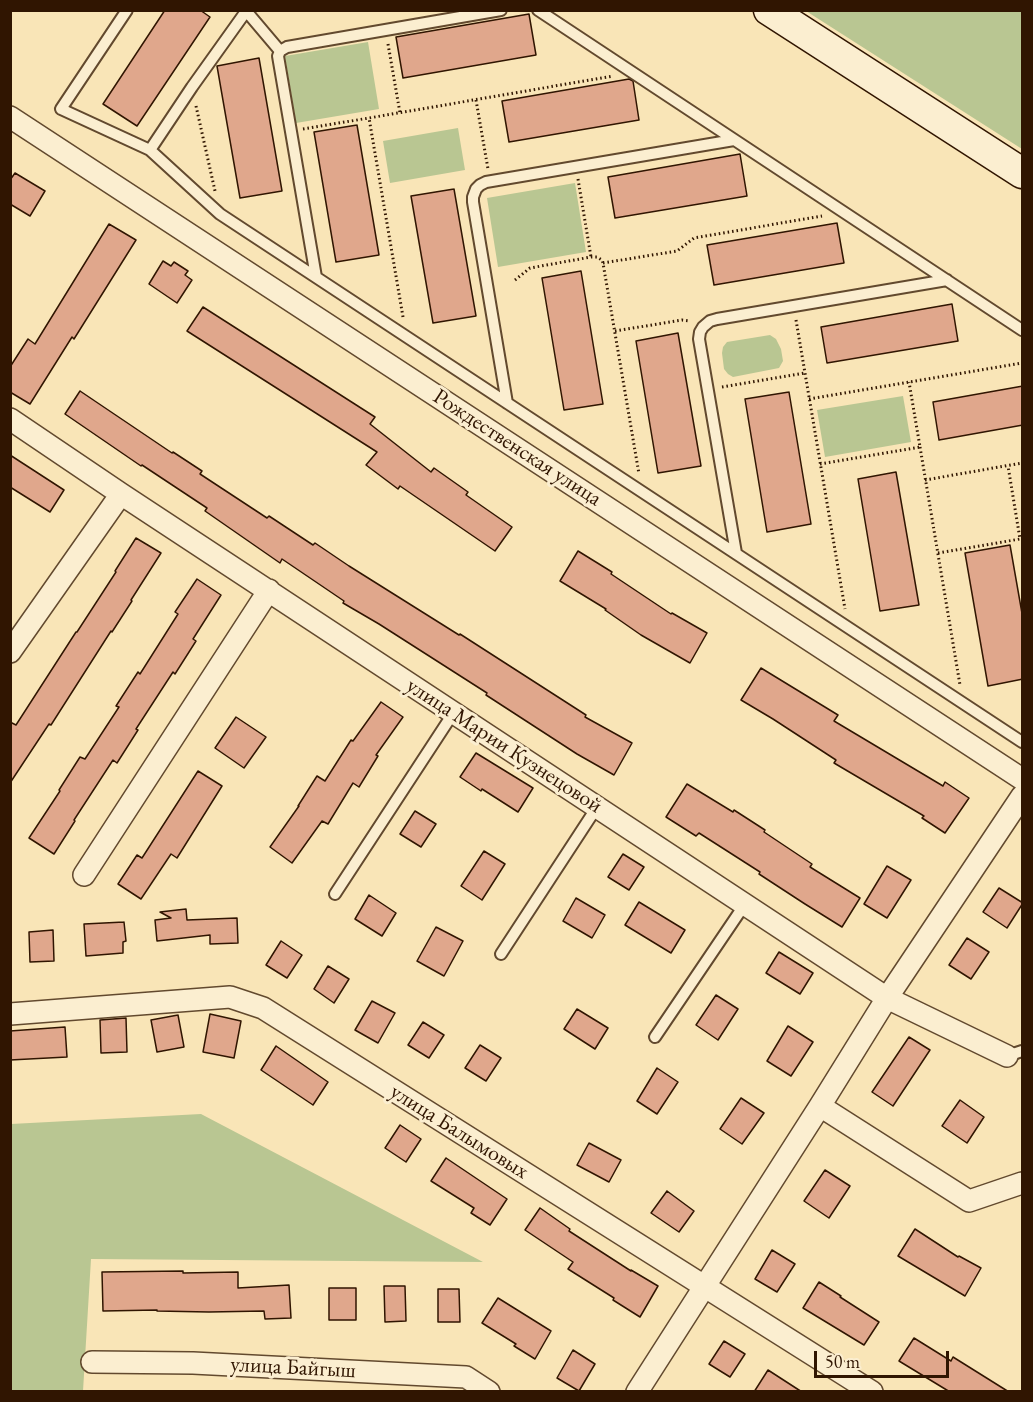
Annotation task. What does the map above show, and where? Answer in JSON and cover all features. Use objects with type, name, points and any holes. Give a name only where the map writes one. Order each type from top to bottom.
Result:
[{"type":"street","points":[[769,10],[1023,173]]},
{"type":"street","name":"Рождественская улица","points":[[10,117],[1023,779]]},
{"type":"street","name":"улица Марии Кузнецовой","points":[[10,419],[887,998],[1015,1053]]},
{"type":"street","points":[[10,652],[121,494]]},
{"type":"street","points":[[84,875],[269,590]]},
{"type":"street","points":[[637,1392],[887,998],[1023,796]]},
{"type":"street","name":"улица Балымовых","points":[[10,1014],[230,998],[263,1008],[872,1392]]},
{"type":"street","points":[[820,1106],[969,1201],[1023,1183]]},
{"type":"street","name":"улица Байгыш","points":[[92,1362],[193,1363],[465,1377],[489,1392]]},
{"type":"lane","points":[[127,10],[61,109],[150,150],[220,214],[1023,742]]},
{"type":"lane","points":[[316,277],[278,56],[280,51],[284,48],[501,10]]},
{"type":"lane","points":[[538,10],[1023,330]]},
{"type":"lane","points":[[150,150],[246,11],[280,51]]},
{"type":"lane","points":[[507,403],[473,202],[476,189],[490,182],[734,140]]},
{"type":"lane","points":[[736,553],[699,339],[703,327],[717,319],[947,280]]},
{"type":"lane","points":[[335,894],[454,712]]},
{"type":"lane","points":[[501,954],[597,807]]},
{"type":"lane","points":[[655,1037],[745,904]]},
{"type":"path","points":[[386,30],[400,113]]},
{"type":"path","points":[[291,131],[633,73]]},
{"type":"path","points":[[192,87],[220,214]]},
{"type":"path","points":[[476,100],[490,182]]},
{"type":"path","points":[[369,118],[406,336]]},
{"type":"path","points":[[576,167],[591,257]]},
{"type":"path","points":[[603,263],[677,250],[694,238],[844,212]]},
{"type":"path","points":[[515,280],[530,268],[591,257],[599,258],[603,263],[642,492]]},
{"type":"path","points":[[794,306],[848,627]]},
{"type":"path","points":[[615,331],[682,320],[693,321],[703,327]]},
{"type":"path","points":[[809,399],[1023,363]]},
{"type":"path","points":[[708,389],[805,373]]},
{"type":"path","points":[[909,382],[963,703]]},
{"type":"path","points":[[820,464],[920,447]]},
{"type":"path","points":[[925,480],[1023,463]]},
{"type":"path","points":[[938,554],[1021,540],[1008,466]]},
{"type":"green space","points":[[806,11],[1022,11],[1022,149]]},
{"type":"green space","points":[[368,42],[379,109],[296,123],[285,56]]},
{"type":"green space","points":[[458,128],[465,170],[390,183],[383,141]]},
{"type":"green space","points":[[575,183],[586,252],[498,267],[487,198]]},
{"type":"green space","points":[[770,335],[776,339],[781,349],[783,361],[779,368],[733,377],[728,374],[724,369],[722,353],[727,342]]},
{"type":"green space","points":[[903,396],[911,442],[825,457],[817,410]]},
{"type":"green space","points":[[201,1114],[483,1262],[91,1259],[83,1391],[11,1392],[11,1124]]},
{"type":"building","points":[[165,10],[200,10],[210,17],[137,126],[103,104]]},
{"type":"building","points":[[529,14],[536,55],[403,78],[396,37]]},
{"type":"building","points":[[259,58],[282,191],[240,198],[217,66]]},
{"type":"building","points":[[629,79],[633,81],[639,120],[509,142],[502,101]]},
{"type":"building","points":[[357,125],[379,255],[336,262],[314,132]]},
{"type":"building","points":[[740,154],[747,196],[615,218],[608,177]]},
{"type":"building","points":[[15,173],[45,191],[30,216],[10,204],[10,180]]},
{"type":"building","points":[[454,189],[476,316],[433,323],[411,196]]},
{"type":"building","points":[[837,223],[844,263],[714,285],[707,245]]},
{"type":"building","points":[[109,224],[136,240],[30,404],[10,392],[10,367],[28,339],[35,344]]},
{"type":"building","points":[[163,261],[171,266],[174,262],[188,271],[185,275],[192,280],[177,303],[149,284]]},
{"type":"building","points":[[581,271],[603,404],[564,410],[542,278]]},
{"type":"building","points":[[952,304],[958,341],[827,363],[821,327]]},
{"type":"building","points":[[203,307],[375,417],[370,424],[431,472],[434,468],[468,492],[466,495],[512,527],[495,551],[400,486],[398,489],[366,465],[377,452],[187,331]]},
{"type":"building","points":[[678,333],[701,466],[658,473],[636,341]]},
{"type":"building","points":[[1023,386],[1023,425],[939,440],[933,402]]},
{"type":"building","points":[[80,391],[202,471],[200,474],[267,518],[269,516],[313,545],[315,543],[586,715],[585,717],[632,743],[614,775],[577,754],[486,695],[487,693],[343,603],[344,601],[282,559],[280,563],[205,511],[207,508],[65,414]]},
{"type":"building","points":[[789,392],[811,524],[767,532],[745,399]]},
{"type":"building","points":[[10,455],[64,490],[50,512],[10,487]]},
{"type":"building","points":[[896,472],[919,605],[880,611],[858,479]]},
{"type":"building","points":[[136,538],[161,553],[51,725],[49,724],[10,783],[10,722],[16,725]]},
{"type":"building","points":[[1010,545],[1023,619],[1023,679],[988,686],[965,553]]},
{"type":"building","points":[[578,551],[671,614],[707,633],[690,663],[641,635],[606,609],[560,581]]},
{"type":"building","points":[[197,579],[221,595],[193,639],[196,641],[175,674],[173,672],[117,763],[113,760],[54,854],[29,838],[80,757],[85,759],[119,707],[116,706],[138,672],[140,674],[178,614],[175,612]]},
{"type":"building","points":[[761,668],[838,715],[834,721],[943,786],[945,782],[969,798],[945,833],[922,818],[924,816],[834,763],[836,760],[741,700]]},
{"type":"building","points":[[381,702],[403,717],[376,755],[378,756],[359,787],[353,783],[328,824],[322,821],[292,863],[270,847],[317,776],[325,781],[351,740],[353,741]]},
{"type":"building","points":[[236,717],[266,737],[244,768],[215,748]]},
{"type":"building","points":[[476,753],[533,788],[518,812],[460,777]]},
{"type":"building","points":[[198,771],[222,786],[177,858],[171,854],[141,899],[118,884],[137,855],[142,858]]},
{"type":"building","points":[[687,784],[765,830],[764,832],[812,864],[810,867],[860,898],[842,927],[699,833],[696,836],[666,817]]},
{"type":"building","points":[[415,811],[436,824],[421,847],[400,834]]},
{"type":"building","points":[[484,851],[505,864],[482,900],[461,886]]},
{"type":"building","points":[[623,854],[644,867],[629,890],[608,877]]},
{"type":"building","points":[[887,866],[911,880],[887,918],[864,904]]},
{"type":"building","points":[[999,888],[1023,903],[1007,928],[983,912]]},
{"type":"building","points":[[369,895],[396,913],[382,936],[355,919]]},
{"type":"building","points":[[576,898],[605,915],[592,938],[563,921]]},
{"type":"building","points":[[639,902],[685,930],[671,953],[625,925]]},
{"type":"building","points":[[186,909],[187,920],[237,918],[238,943],[210,944],[210,935],[157,941],[155,920],[171,918],[160,912]]},
{"type":"building","points":[[124,922],[126,941],[123,942],[123,953],[86,956],[84,924]]},
{"type":"building","points":[[436,927],[463,941],[444,976],[417,961]]},
{"type":"building","points":[[53,930],[54,961],[30,962],[29,932]]},
{"type":"building","points":[[967,938],[989,952],[971,979],[949,965]]},
{"type":"building","points":[[281,941],[302,955],[287,978],[266,965]]},
{"type":"building","points":[[779,952],[813,973],[800,994],[766,973]]},
{"type":"building","points":[[328,966],[349,979],[334,1003],[314,989]]},
{"type":"building","points":[[716,995],[738,1009],[718,1040],[696,1025]]},
{"type":"building","points":[[372,1001],[395,1013],[378,1043],[355,1030]]},
{"type":"building","points":[[577,1009],[608,1028],[595,1049],[564,1029]]},
{"type":"building","points":[[210,1014],[241,1021],[234,1058],[203,1052]]},
{"type":"building","points":[[178,1015],[184,1047],[157,1052],[151,1020]]},
{"type":"building","points":[[126,1018],[127,1052],[101,1053],[100,1020]]},
{"type":"building","points":[[423,1022],[444,1035],[429,1058],[408,1045]]},
{"type":"building","points":[[788,1026],[813,1042],[791,1076],[767,1061]]},
{"type":"building","points":[[65,1027],[67,1057],[10,1060],[10,1031]]},
{"type":"building","points":[[909,1037],[930,1050],[893,1106],[872,1092]]},
{"type":"building","points":[[480,1045],[501,1058],[486,1081],[465,1068]]},
{"type":"building","points":[[276,1046],[328,1082],[313,1105],[261,1070]]},
{"type":"building","points":[[657,1068],[678,1082],[657,1114],[637,1101]]},
{"type":"building","points":[[741,1098],[764,1113],[742,1144],[720,1129]]},
{"type":"building","points":[[960,1100],[984,1117],[967,1143],[942,1126]]},
{"type":"building","points":[[400,1125],[421,1139],[406,1162],[385,1148]]},
{"type":"building","points":[[589,1143],[621,1160],[609,1182],[577,1165]]},
{"type":"building","points":[[446,1158],[507,1199],[490,1225],[471,1213],[474,1208],[431,1181]]},
{"type":"building","points":[[825,1170],[850,1186],[829,1218],[804,1201]]},
{"type":"building","points":[[667,1191],[694,1211],[679,1232],[651,1213]]},
{"type":"building","points":[[540,1208],[570,1229],[569,1231],[658,1286],[640,1317],[568,1269],[573,1262],[525,1230]]},
{"type":"building","points":[[915,1229],[958,1257],[981,1268],[965,1296],[898,1256]]},
{"type":"building","points":[[772,1250],[795,1264],[777,1292],[755,1279]]},
{"type":"building","points":[[183,1271],[183,1273],[238,1272],[238,1288],[289,1285],[291,1318],[265,1319],[264,1311],[103,1311],[102,1272]]},
{"type":"building","points":[[819,1282],[879,1322],[864,1345],[803,1308]]},
{"type":"building","points":[[384,1286],[405,1286],[406,1321],[385,1322]]},
{"type":"building","points":[[329,1288],[356,1288],[356,1320],[329,1320]]},
{"type":"building","points":[[438,1289],[459,1289],[460,1322],[438,1322]]},
{"type":"building","points":[[498,1298],[551,1331],[535,1359],[482,1323]]},
{"type":"building","points":[[914,1338],[951,1361],[953,1357],[1009,1392],[950,1392],[899,1361]]},
{"type":"building","points":[[724,1341],[745,1354],[730,1377],[709,1364]]},
{"type":"building","points":[[573,1350],[595,1364],[579,1391],[557,1378]]},
{"type":"building","points":[[768,1370],[802,1392],[754,1392]]}]
